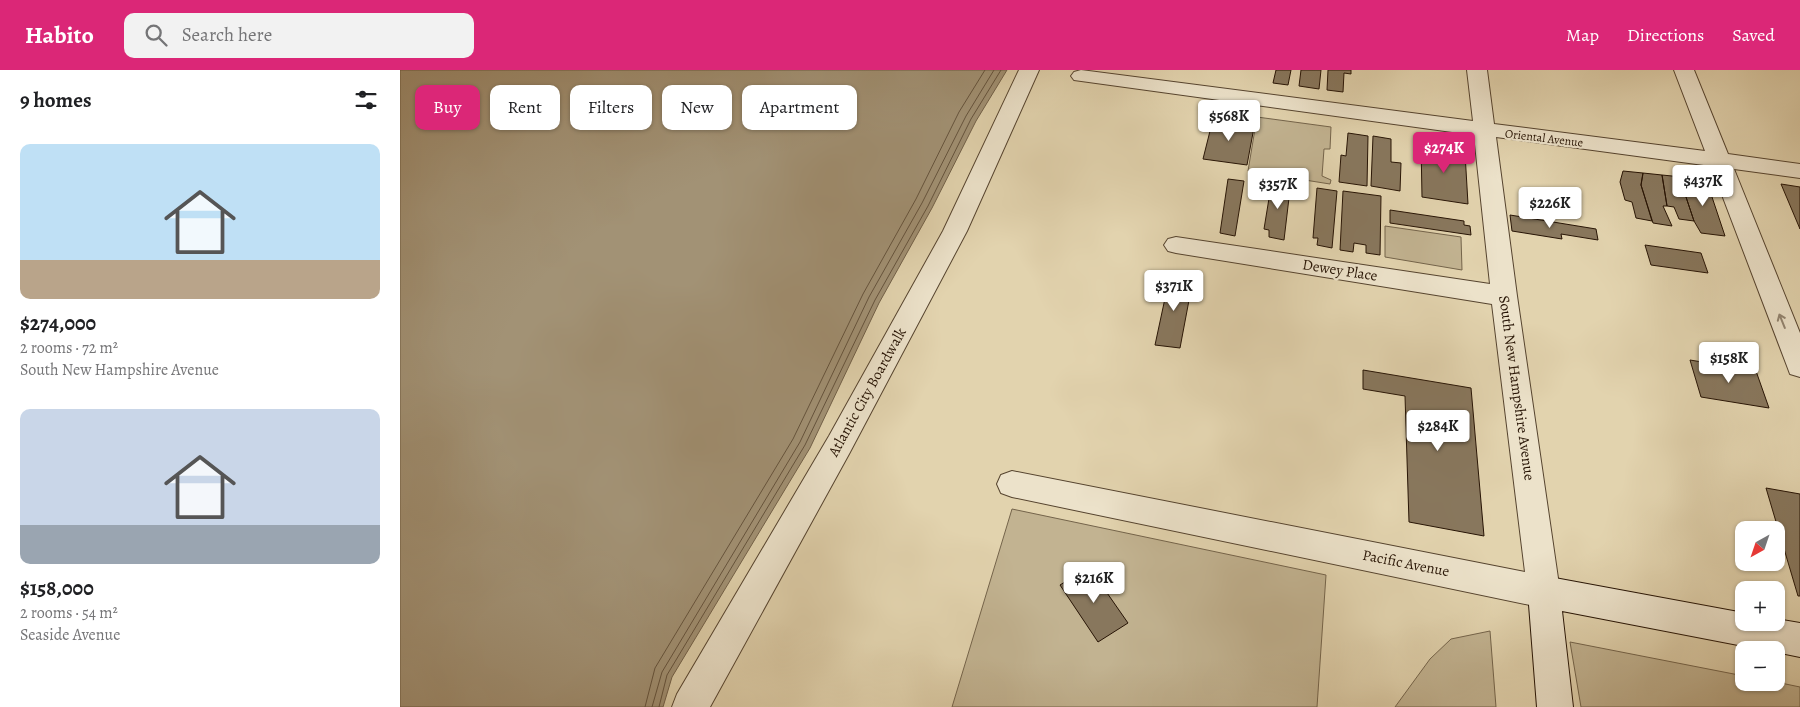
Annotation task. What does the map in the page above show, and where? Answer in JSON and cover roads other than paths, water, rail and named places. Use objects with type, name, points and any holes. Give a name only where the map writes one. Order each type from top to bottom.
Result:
[{"type":"street","name":"Atlantic City Boardwalk","points":[[690,707],[839,445],[955,231],[1029,70]]},
{"type":"street","name":"South New Hampshire Avenue","points":[[1477,70],[1504,296],[1544,592],[1555,707]]},
{"type":"street","points":[[1684,70],[1800,366]]},
{"type":"street","name":"Oriental Avenue","points":[[1081,76],[1800,171]]},
{"type":"street","name":"Dewey Place","points":[[1176,245],[1504,296]]},
{"type":"street","name":"Pacific Avenue","points":[[1012,484],[1544,592],[1800,640]]},
{"type":"water","points":[[400,70],[1007,70],[976,121],[932,208],[879,303],[810,448],[672,677],[663,707],[400,707]]}]
